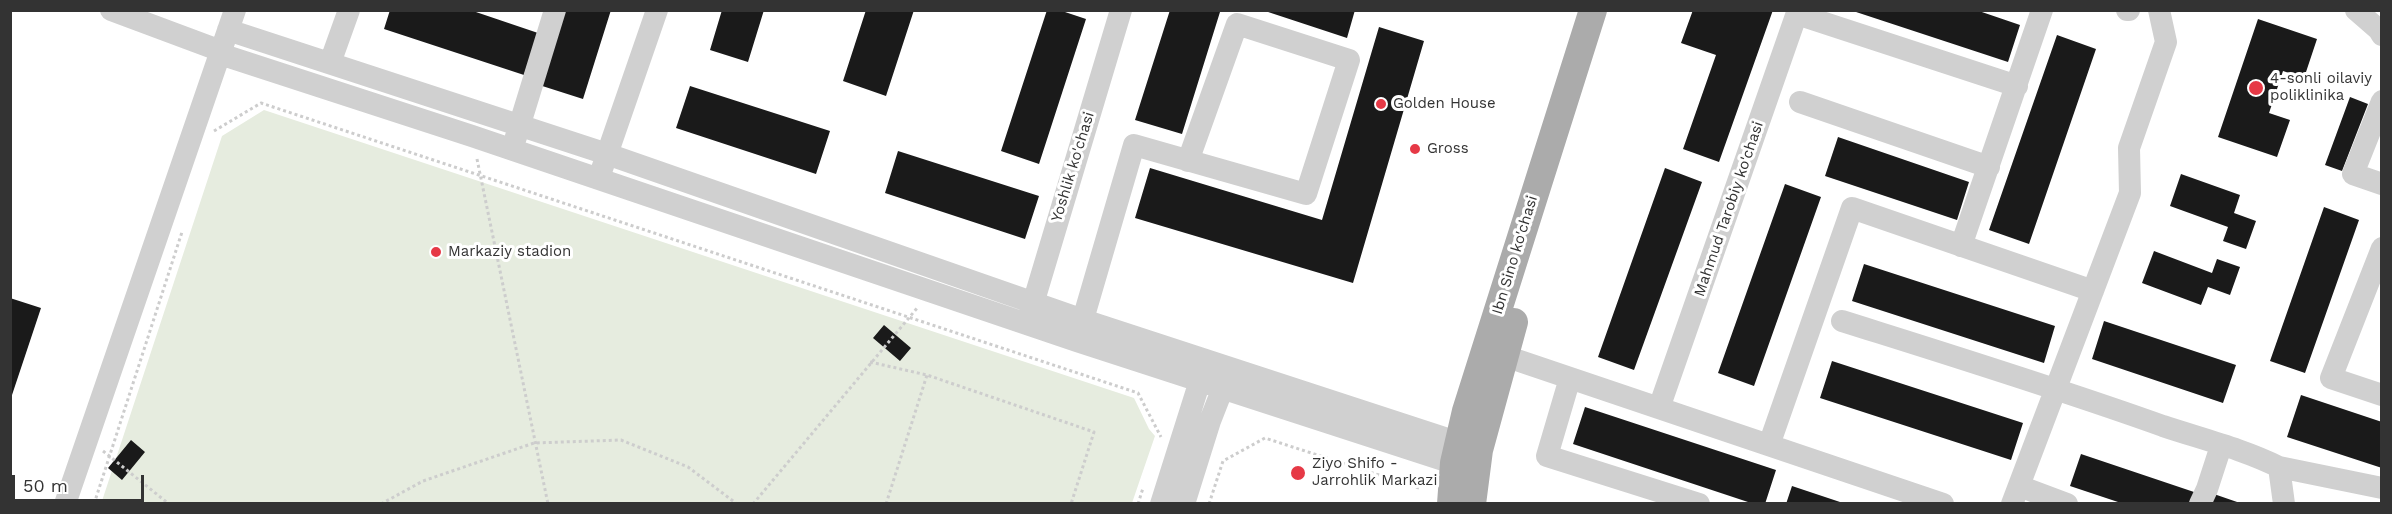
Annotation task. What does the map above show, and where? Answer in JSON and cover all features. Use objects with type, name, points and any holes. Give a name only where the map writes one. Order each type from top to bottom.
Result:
[{"type":"main road","name":"Ibn Sino ko'chasi","points":[[1495,352],[1593,10]]},
{"type":"main road","points":[[1451,504],[1495,352],[1610,10]]},
{"type":"main road","points":[[1466,457],[1472,504]]},
{"type":"street","points":[[111,10],[330,63],[607,154],[1033,302],[1080,330]]},
{"type":"street","points":[[330,63],[350,10]]},
{"type":"street","points":[[512,150],[555,10]]},
{"type":"street","points":[[598,179],[657,10]]},
{"type":"street","name":"Yoshlik ko'chasi","points":[[1027,324],[1120,10]]},
{"type":"street","points":[[1961,246],[2042,10]]},
{"type":"street","points":[[2067,504],[2015,495],[2130,193],[2129,148],[2166,42],[2159,10]]},
{"type":"street","points":[[2356,10],[2381,32]]},
{"type":"street","points":[[1797,12],[2017,86]]},
{"type":"street","name":"Mahmud Tarobiy ko'chasi","points":[[1659,408],[1797,12]]},
{"type":"street","points":[[1080,330],[1134,145],[1188,161],[1306,194],[1349,60],[1237,24],[1188,161]]},
{"type":"street","points":[[226,36],[472,136],[512,150],[1027,324],[1080,330],[1466,457]]},
{"type":"street","points":[[65,504],[226,36]]},
{"type":"street","points":[[2382,101],[2353,174],[2382,184]]},
{"type":"street","points":[[1800,102],[1989,167]]},
{"type":"street","points":[[1769,445],[1852,208],[2093,291]]},
{"type":"street","points":[[2382,248],[2331,378],[2382,395]]},
{"type":"street","points":[[1842,321],[2056,388],[2221,446],[2256,455],[2279,467],[2382,488]]},
{"type":"street","points":[[1495,352],[1943,504]]},
{"type":"street","points":[[1161,504],[1204,371]]},
{"type":"street","points":[[1570,378],[1547,456],[1699,504]]},
{"type":"street","points":[[1184,504],[1226,379]]},
{"type":"street","points":[[2200,504],[2221,446]]},
{"type":"street","points":[[2279,467],[2284,504]]},
{"type":"path","points":[[214,132],[261,103],[909,316],[1138,393],[1161,436],[1157,447]]},
{"type":"path","points":[[472,136],[548,504]]},
{"type":"path","points":[[94,504],[185,221]]},
{"type":"path","points":[[753,504],[931,292]]},
{"type":"path","points":[[870,362],[927,375],[1094,432],[1071,504]]},
{"type":"path","points":[[886,504],[927,375]]},
{"type":"path","points":[[1209,504],[1223,461],[1265,438],[1419,488]]},
{"type":"path","points":[[87,439],[169,504]]},
{"type":"path","points":[[381,504],[423,481],[534,443],[621,440],[688,467],[737,504]]},
{"type":"path","points":[[1138,504],[1146,481]]},
{"type":"shaded area","name":"Markaziy stadion","points":[[264,110],[1134,398],[1149,429],[1155,436],[1132,503],[101,504],[222,136]]},
{"type":"building","points":[[390,10],[470,10],[538,33],[524,75],[384,29]]},
{"type":"building","points":[[560,10],[611,10],[583,99],[536,84]]},
{"type":"building","points":[[722,10],[764,10],[748,62],[710,50]]},
{"type":"building","points":[[866,10],[914,10],[886,96],[843,81]]},
{"type":"building","points":[[1047,10],[1059,10],[1086,19],[1039,164],[1001,151]]},
{"type":"building","points":[[1170,10],[1220,12],[1182,134],[1135,120]]},
{"type":"building","points":[[1262,10],[1355,10],[1347,38]]},
{"type":"building","points":[[1693,10],[1773,10],[1719,162],[1683,149],[1716,55],[1681,43]]},
{"type":"building","points":[[1976,10],[2020,25],[2008,62],[1853,11]]},
{"type":"building","points":[[2258,19],[2317,39],[2304,78],[2283,71],[2269,113],[2290,120],[2277,157],[2218,137]]},
{"type":"building","name":"Golden House","points":[[1379,27],[1424,41],[1353,283],[1135,218],[1150,168],[1322,220]]},
{"type":"building","points":[[2057,35],[2096,49],[2029,244],[1989,230]]},
{"type":"building","points":[[690,86],[830,131],[816,174],[676,128]]},
{"type":"building","points":[[2350,97],[2368,104],[2342,171],[2325,165]]},
{"type":"building","points":[[1838,137],[1969,182],[1957,220],[1825,176]]},
{"type":"building","points":[[898,151],[1039,196],[1025,239],[885,193]]},
{"type":"building","points":[[1665,168],[1702,182],[1634,370],[1598,357]]},
{"type":"building","points":[[2181,174],[2240,195],[2234,213],[2256,221],[2246,249],[2223,241],[2228,227],[2170,206]]},
{"type":"building","points":[[1785,184],[1821,197],[1754,386],[1718,373]]},
{"type":"building","points":[[2324,207],[2359,220],[2305,373],[2270,361]]},
{"type":"building","points":[[2154,251],[2212,273],[2217,259],[2240,267],[2230,295],[2208,287],[2201,305],[2142,283]]},
{"type":"building","points":[[1864,264],[2055,326],[2044,363],[1852,301]]},
{"type":"building","points":[[10,298],[41,308],[11,398],[10,398]]},
{"type":"building","points":[[2104,321],[2236,365],[2223,403],[2092,359]]},
{"type":"building","points":[[884,325],[911,348],[900,361],[873,338]]},
{"type":"building","points":[[1832,361],[2023,423],[2011,460],[1820,398]]},
{"type":"building","points":[[2301,395],[2382,422],[2382,468],[2287,437]]},
{"type":"building","points":[[1585,407],[1776,470],[1765,504],[1754,504],[1573,444]]},
{"type":"building","points":[[131,440],[145,452],[122,480],[108,468]]},
{"type":"building","points":[[2081,454],[2194,492],[2191,504],[2124,504],[2070,486]]},
{"type":"building","points":[[1792,486],[1843,503],[1843,504],[1786,504]]},
{"type":"building","points":[[2211,493],[2240,503],[2240,504],[2207,504]]},
{"type":"place","name":"4-sonli oilaviy poliklinika","points":[[2256,88]]},
{"type":"place","name":"Golden House","points":[[1381,104]]},
{"type":"place","name":"Gross","points":[[1415,149]]},
{"type":"place","name":"Markaziy stadion","points":[[436,252]]},
{"type":"place","name":"Ziyo Shifo - Jarrohlik Markazi","points":[[1298,473]]}]
